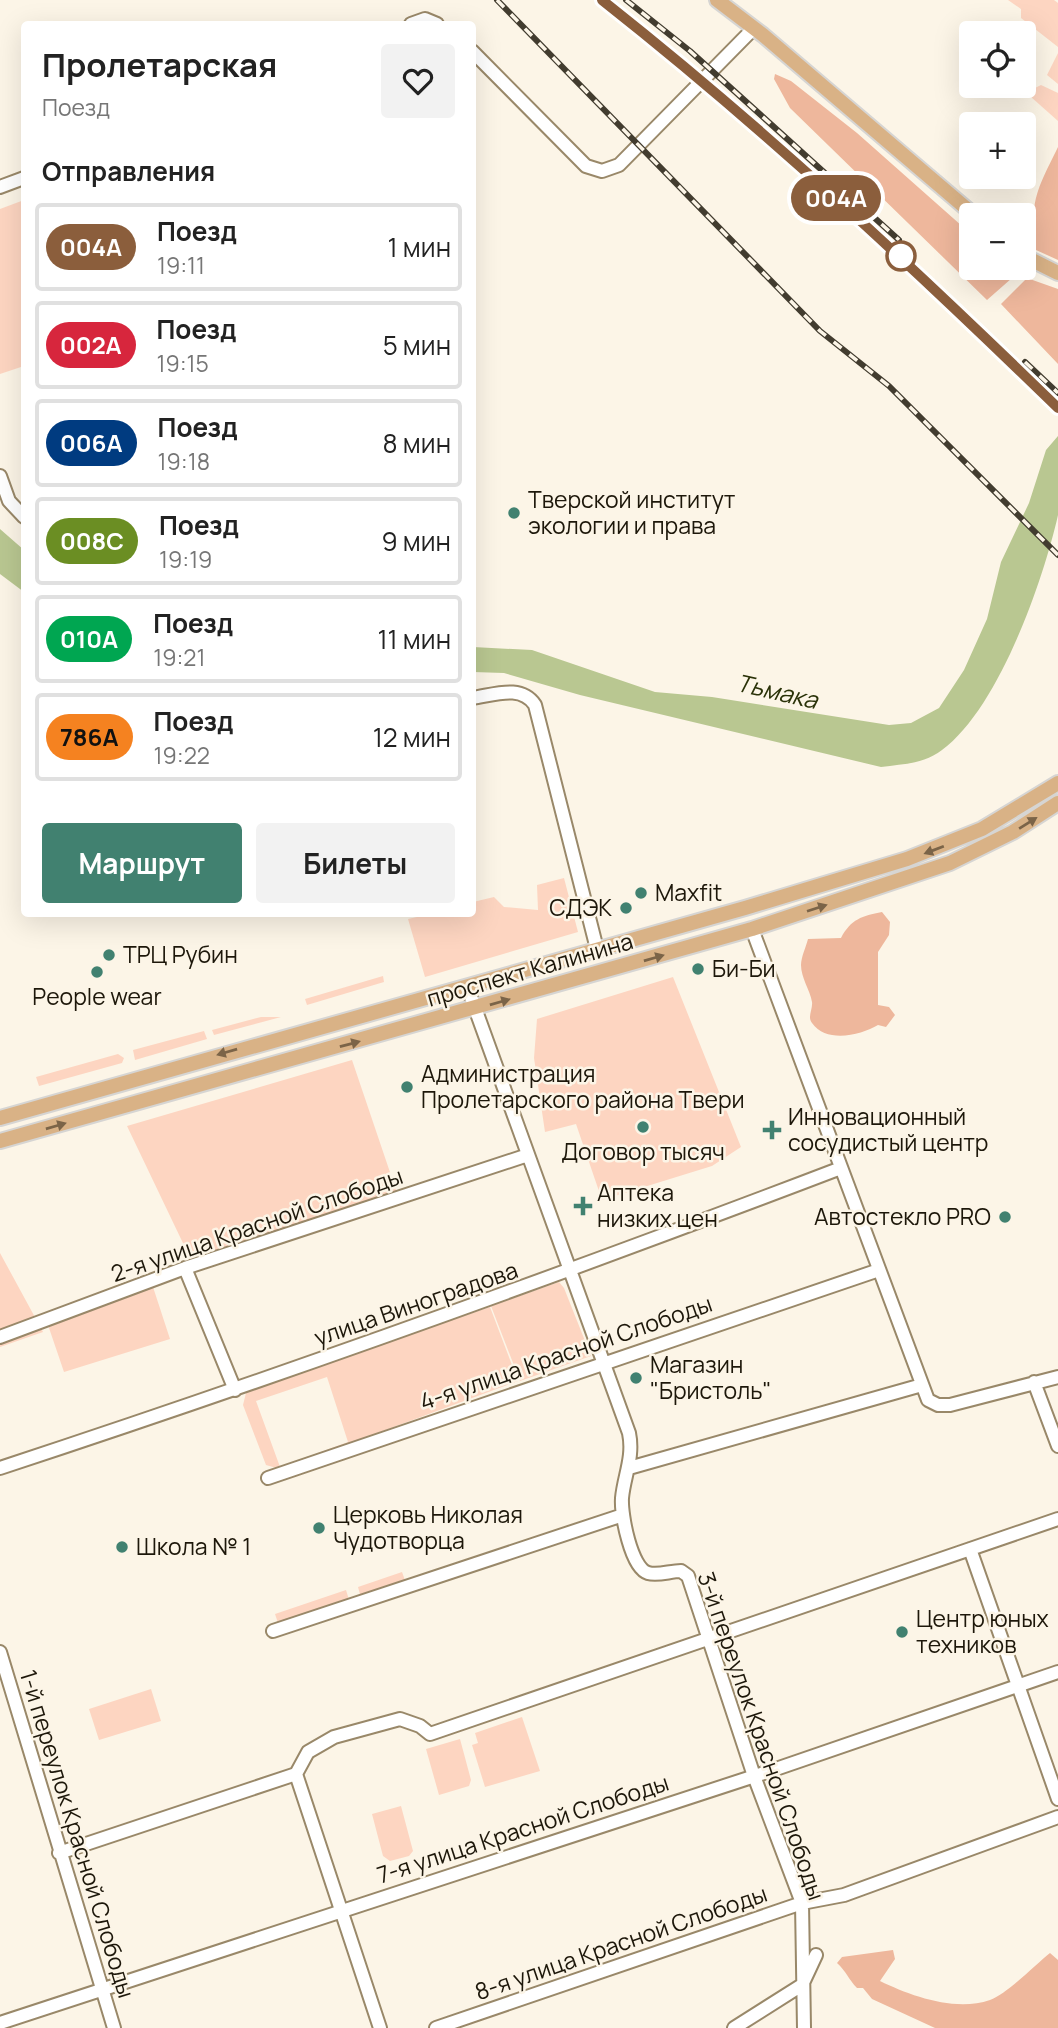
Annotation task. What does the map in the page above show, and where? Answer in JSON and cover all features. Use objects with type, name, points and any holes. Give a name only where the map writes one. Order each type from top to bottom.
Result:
[{"type":"main road","points":[[717,0],[754,28],[960,203]]},
{"type":"main road","points":[[1036,263],[1058,273]]},
{"type":"main road","name":"проспект Калинина","points":[[0,1118],[293,1033],[759,904],[940,848],[1002,818],[1058,783]]},
{"type":"main road","name":"проспект Калинина","points":[[0,1141],[752,929],[950,863],[1013,832],[1058,803]]},
{"type":"main road","points":[[752,929],[751,916],[759,904]]},
{"type":"main road","points":[[589,977],[596,964],[597,949]]},
{"type":"main road","points":[[285,1062],[292,1049],[293,1033]]},
{"type":"street","points":[[476,55],[586,166],[605,171],[616,167],[639,148],[754,28]]},
{"type":"street","points":[[0,187],[21,179]]},
{"type":"street","points":[[0,476],[9,501],[21,514]]},
{"type":"street","points":[[476,697],[517,692],[527,695],[535,705],[597,949]]},
{"type":"street","points":[[752,929],[928,1400],[946,1406],[1058,1377]]},
{"type":"street","name":"3-й переулок Красной Слободы","points":[[467,986],[629,1433],[629,1468],[623,1494],[623,1515],[634,1560],[640,1569],[653,1574],[678,1570],[687,1574],[754,1776],[802,1903],[804,2028]]},
{"type":"street","name":"2-я улица Красной Слободы","points":[[0,1337],[186,1268],[528,1155]]},
{"type":"street","name":"улица Виноградова","points":[[0,1468],[235,1390],[571,1272],[841,1168]]},
{"type":"street","points":[[186,1268],[235,1390]]},
{"type":"street","name":"4-я улица Красной Слободы","points":[[268,1478],[879,1270]]},
{"type":"street","points":[[1034,1382],[1058,1446]]},
{"type":"street","points":[[629,1468],[922,1385]]},
{"type":"street","points":[[273,1631],[623,1515]]},
{"type":"street","points":[[59,1853],[296,1774],[308,1752],[334,1737],[400,1719],[420,1726],[430,1734],[708,1636],[1058,1519]]},
{"type":"street","points":[[970,1549],[1058,1799]]},
{"type":"street","name":"1-й переулок Красной Слободы","points":[[0,1652],[114,2028]]},
{"type":"street","name":"7-я улица Красной Слободы","points":[[0,2023],[754,1776],[1058,1672]]},
{"type":"street","points":[[0,1707],[14,1702]]},
{"type":"street","points":[[296,1774],[380,2028]]},
{"type":"street","name":"8-я улица Красной Слободы","points":[[436,2028],[802,1903],[844,1895],[1058,1817]]},
{"type":"street","points":[[734,2028],[803,1985],[816,1955]]},
{"type":"shaded area","points":[[1008,0],[1054,0],[1058,3],[1058,47],[1036,30],[1036,21],[1025,21],[1021,18],[1021,9]]},
{"type":"shaded area","points":[[1058,53],[1058,84],[1047,75]]},
{"type":"shaded area","points":[[775,74],[791,81],[857,133],[959,223],[959,273],[790,108],[774,79]]},
{"type":"shaded area","points":[[1041,85],[1058,93],[1058,121],[1032,98],[1036,98],[1036,88]]},
{"type":"shaded area","points":[[1058,147],[1058,260],[1036,250],[1035,203]]},
{"type":"shaded area","points":[[21,201],[21,367],[0,374],[0,209]]},
{"type":"shaded area","points":[[966,280],[1010,280],[987,300]]},
{"type":"shaded area","points":[[1025,280],[1058,289],[1058,364],[1001,304]]},
{"type":"shaded area","points":[[1058,436],[1058,515],[1029,608],[1015,642],[982,705],[962,731],[942,750],[928,758],[881,767],[580,695],[504,673],[476,672],[476,647],[532,650],[655,692],[712,697],[889,725],[911,723],[939,708],[964,670],[987,619],[1001,562],[1029,503],[1046,450]]},
{"type":"shaded area","points":[[0,529],[21,547],[21,590],[0,574]]},
{"type":"shaded area","points":[[564,878],[578,932],[425,977],[408,919],[476,917],[476,901],[494,897],[504,907],[538,910],[537,885]]},
{"type":"shaded area","points":[[882,912],[890,922],[889,935],[878,952],[878,1005],[889,1007],[895,1015],[886,1027],[878,1025],[844,1036],[818,1030],[810,1018],[812,1002],[802,975],[801,965],[808,939],[841,938],[858,919]]},
{"type":"shaded area","points":[[383,976],[384,982],[307,1005],[305,999]]},
{"type":"shaded area","points":[[673,977],[741,1147],[712,1166],[602,1200],[576,1124],[545,1132],[534,1058],[537,1019]]},
{"type":"shaded area","points":[[261,1017],[281,1017],[214,1035],[212,1030]]},
{"type":"shaded area","points":[[204,1031],[207,1039],[135,1060],[133,1050]]},
{"type":"shaded area","points":[[118,1054],[124,1058],[122,1063],[39,1086],[36,1077]]},
{"type":"shaded area","points":[[352,1060],[397,1193],[192,1262],[127,1126]]},
{"type":"shaded area","points":[[0,1253],[43,1332],[0,1347]]},
{"type":"shaded area","points":[[559,1282],[564,1288],[591,1356],[520,1381],[491,1306]]},
{"type":"shaded area","points":[[153,1287],[170,1339],[64,1372],[48,1325]]},
{"type":"shaded area","points":[[490,1307],[518,1381],[280,1469],[266,1465],[243,1405],[247,1389]],"holes":[[[327,1377],[348,1442],[280,1467],[256,1401]]]},
{"type":"shaded area","points":[[402,1572],[406,1583],[361,1598],[358,1587]]},
{"type":"shaded area","points":[[346,1590],[350,1603],[279,1626],[275,1614]]},
{"type":"shaded area","points":[[151,1689],[161,1721],[99,1740],[89,1709]]},
{"type":"shaded area","points":[[522,1717],[540,1771],[485,1787],[472,1745],[478,1743],[475,1733]]},
{"type":"shaded area","points":[[460,1739],[471,1780],[469,1786],[439,1795],[426,1749]]},
{"type":"shaded area","points":[[401,1806],[413,1851],[409,1856],[390,1861],[383,1856],[372,1814]]},
{"type":"shaded area","points":[[893,1950],[895,1959],[880,1981],[933,2001],[962,2004],[997,1997],[1050,1953],[1058,1960],[1058,2028],[935,2028],[872,1999],[863,1988],[857,1988],[837,1963],[842,1957]]},
{"type":"railway","points":[[497,0],[820,331],[889,386],[1058,555]]},
{"type":"railway","points":[[602,0],[720,97],[835,199],[1058,409]]},
{"type":"railway","points":[[626,0],[690,51],[899,240]]},
{"type":"railway","points":[[1025,362],[1058,393]]},
{"type":"train","name":"004А","points":[[602,0],[724,99],[901,256],[1058,408]]},
{"type":"place","name":"Тверской институт экологии и права","points":[[514,513]]},
{"type":"place","name":"Maxfit","points":[[641,893]]},
{"type":"place","name":"СДЭК","points":[[626,908]]},
{"type":"place","name":"ТРЦ Рубин","points":[[109,955]]},
{"type":"place","name":"Би-Би","points":[[698,969]]},
{"type":"place","name":"People wear","points":[[97,972]]},
{"type":"place","name":"Администрация Пролетарского района Твери","points":[[407,1087]]},
{"type":"place","name":"Договор тысяч","points":[[643,1127]]},
{"type":"place","name":"Инновационный сосудистый центр","points":[[772,1130]]},
{"type":"place","name":"Аптека низких цен","points":[[583,1206]]},
{"type":"place","name":"Автостекло PRO","points":[[1005,1217]]},
{"type":"place","name":"Магазин \"Бристоль\"","points":[[636,1378]]},
{"type":"place","name":"Церковь Николая Чудотворца","points":[[319,1528]]},
{"type":"place","name":"Школа № 1","points":[[122,1547]]},
{"type":"place","name":"Центр юных техников","points":[[902,1632]]},
{"type":"water label","name":"Тьмака","points":[[777,692]]}]
